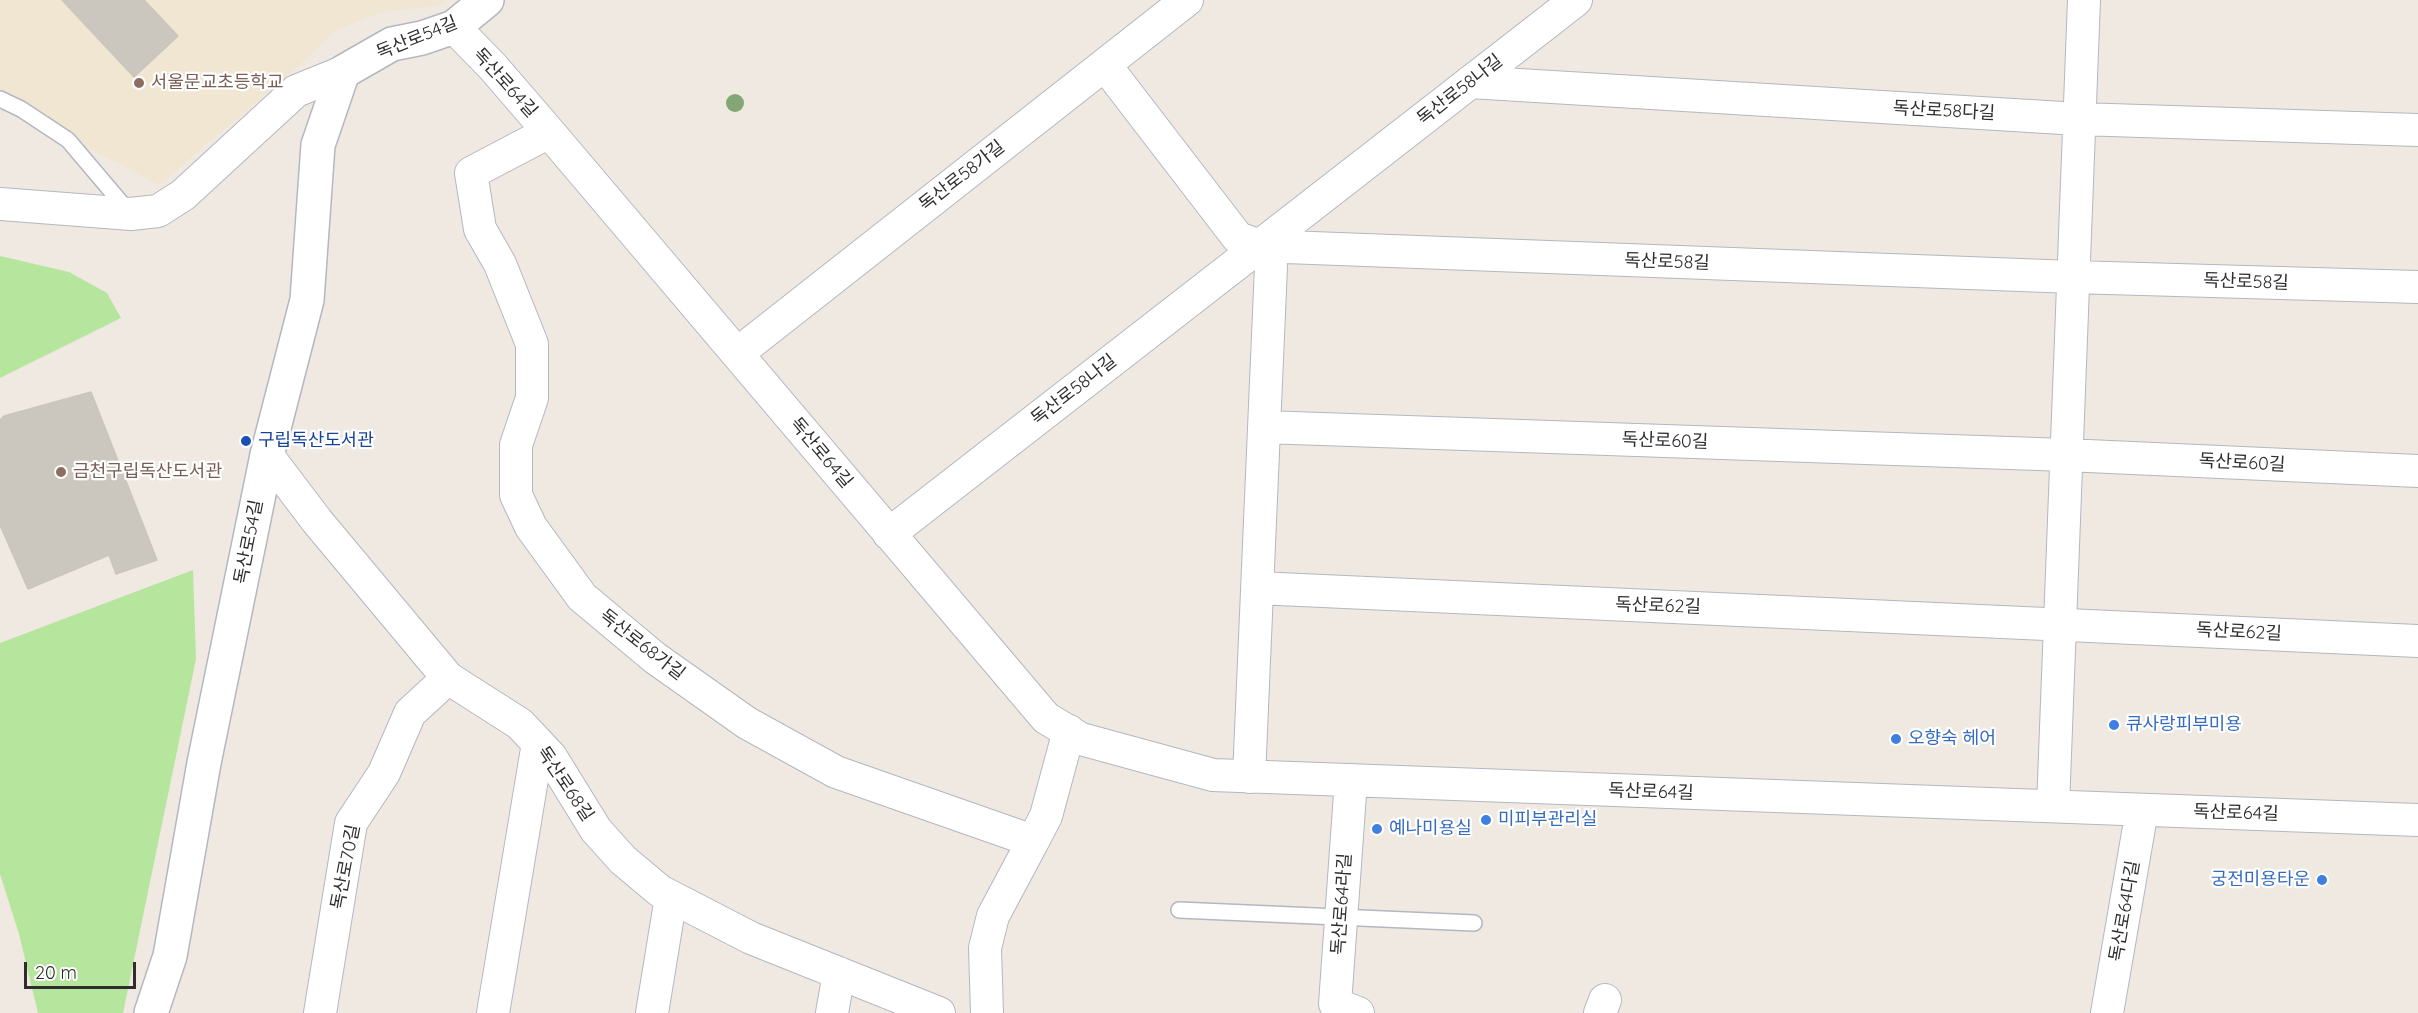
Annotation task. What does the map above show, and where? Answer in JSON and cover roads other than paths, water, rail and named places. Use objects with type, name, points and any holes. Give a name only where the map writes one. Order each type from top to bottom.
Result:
[{"type":"street","name":"독산로54길","points":[[0,204],[131,214],[158,211],[183,195],[296,91],[343,72],[392,44],[422,38],[454,27],[488,0]]},
{"type":"street","name":"독산로58가길","points":[[738,353],[1187,0]]},
{"type":"street","name":"독산로58나길","points":[[889,534],[1576,0]]},
{"type":"street","points":[[2053,806],[2084,0]]},
{"type":"street","name":"독산로64길","points":[[454,27],[493,67],[549,132],[1046,717],[1082,739],[1213,776],[2418,820]]},
{"type":"street","points":[[1105,65],[1238,238],[1260,246],[1271,266],[1249,777]]},
{"type":"street","name":"독산로54길","points":[[151,1013],[170,956],[204,763],[267,455],[307,300],[318,145],[343,72]]},
{"type":"street","name":"독산로58다길","points":[[1470,82],[2079,119],[2418,130]]},
{"type":"street","name":"독산로68가길","points":[[549,132],[471,173],[480,229],[500,264],[532,344],[532,398],[516,445],[516,495],[531,527],[582,597],[655,658],[747,723],[836,772],[1033,841]]},
{"type":"street","name":"독산로58길","points":[[1260,246],[2073,278],[2418,287]]},
{"type":"street","name":"독산로60길","points":[[1264,427],[2066,455],[2418,471]]},
{"type":"street","name":"독산로68길","points":[[267,455],[317,521],[448,678],[520,724],[551,757],[596,830],[623,860],[660,891],[752,938],[939,1013]]},
{"type":"street","name":"독산로62길","points":[[1257,588],[2418,641]]},
{"type":"street","name":"독산로70길","points":[[320,1013],[351,823],[384,773],[410,713],[448,678]]},
{"type":"street","points":[[987,1013],[985,948],[993,916],[1046,816],[1069,731]]},
{"type":"street","points":[[493,1013],[538,743]]},
{"type":"street","name":"독산로64라길","points":[[1351,780],[1335,1004],[1358,1013]]},
{"type":"street","name":"독산로64다길","points":[[2107,1013],[2142,810]]},
{"type":"street","points":[[652,1013],[671,897]]},
{"type":"street","points":[[832,1013],[839,973]]},
{"type":"lane","points":[[0,99],[21,109],[68,141],[131,214]]},
{"type":"lane","points":[[1179,910],[1474,923]]},
{"type":"place","name":"서울문교초등학교","points":[[139,83]]},
{"type":"place","name":"구립독산도서관","points":[[246,441]]},
{"type":"place","name":"금천구립독산도서관","points":[[61,472]]},
{"type":"place","name":"큐사랑피부미용","points":[[2114,725]]},
{"type":"place","name":"오향숙 헤어","points":[[1896,739]]},
{"type":"place","name":"미피부관리실","points":[[1486,820]]},
{"type":"place","name":"예나미용실","points":[[1377,829]]},
{"type":"place","name":"궁전미용타운","points":[[2322,880]]}]
